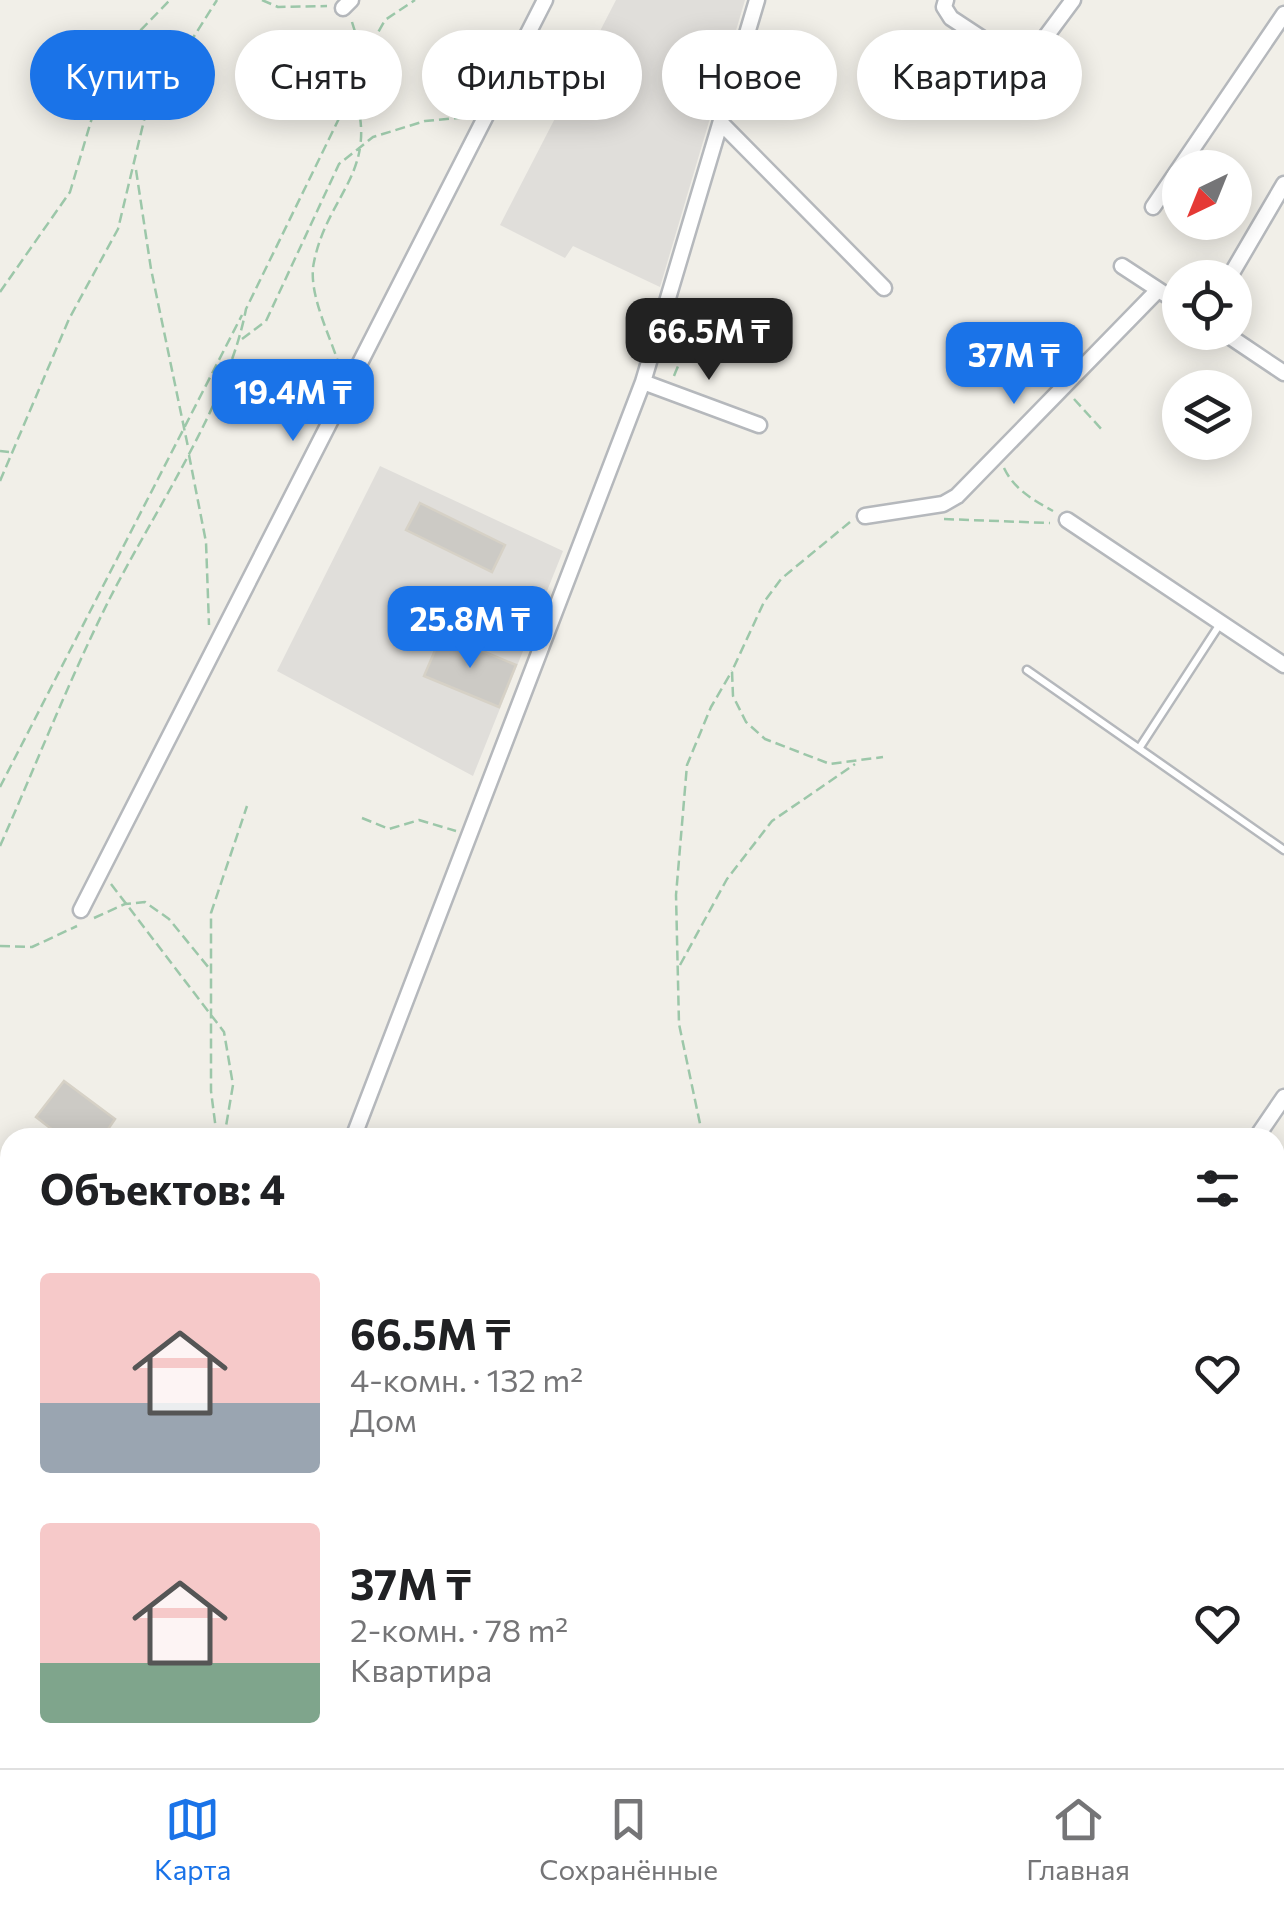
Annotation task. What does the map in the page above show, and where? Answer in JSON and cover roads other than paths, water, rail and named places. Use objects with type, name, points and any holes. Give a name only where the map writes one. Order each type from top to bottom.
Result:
[{"type":"street","points":[[84,918],[102,869],[545,0]]},
{"type":"street","points":[[356,1128],[466,835],[574,572],[643,382],[757,0]]},
{"type":"street","points":[[946,0],[944,7],[951,18],[1024,66],[1074,0]]},
{"type":"street","points":[[1153,207],[1284,14]]},
{"type":"street","points":[[722,124],[884,288]]},
{"type":"street","points":[[1240,260],[1284,184]]},
{"type":"street","points":[[1122,266],[1162,293]]},
{"type":"street","points":[[865,516],[943,504],[958,496],[1158,290]]},
{"type":"street","points":[[1250,350],[1284,373]]},
{"type":"street","points":[[643,382],[758,425]]},
{"type":"street","points":[[1066,520],[1284,665]]},
{"type":"street","points":[[1263,1128],[1284,1096]]},
{"type":"lane","points":[[1140,747],[1221,623]]},
{"type":"lane","points":[[1027,670],[1284,850]]}]
